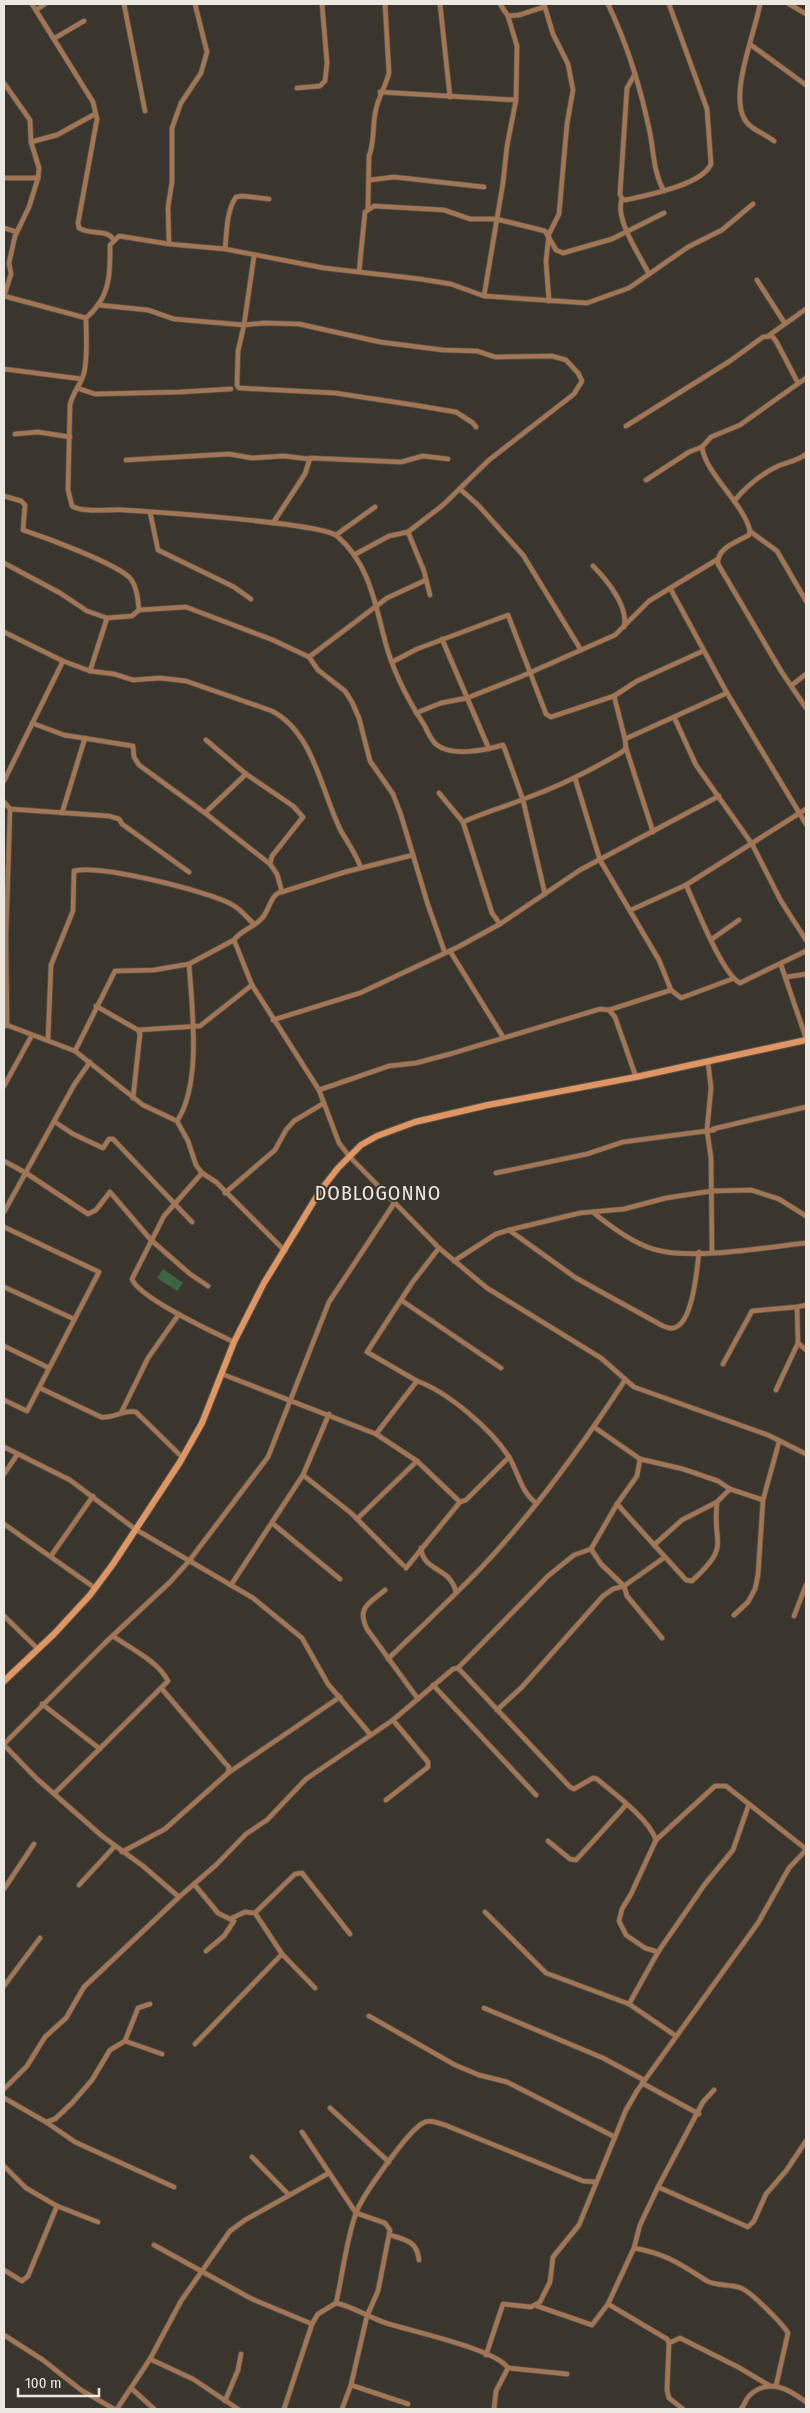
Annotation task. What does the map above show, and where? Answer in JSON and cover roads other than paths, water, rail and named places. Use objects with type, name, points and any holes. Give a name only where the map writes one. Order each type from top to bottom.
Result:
[{"type":"street","points":[[32,4],[55,38],[93,102],[97,119],[78,223],[81,230],[107,234],[114,240]]},
{"type":"street","points":[[36,10],[45,4]]},
{"type":"street","points":[[124,4],[144,111]]},
{"type":"street","points":[[169,244],[168,207],[172,182],[172,128],[181,103],[201,73],[207,52],[195,4]]},
{"type":"street","points":[[297,88],[320,86],[325,81],[327,63],[322,4]]},
{"type":"street","points":[[359,272],[365,212],[368,208],[369,156],[375,112],[380,92],[387,81],[389,73],[385,4]]},
{"type":"street","points":[[440,4],[450,97]]},
{"type":"street","points":[[484,296],[516,100],[517,46],[508,16],[500,4]]},
{"type":"street","points":[[608,4],[625,40],[649,126],[650,147],[664,191]]},
{"type":"street","points":[[622,199],[626,200],[683,185],[708,172],[711,164],[708,109],[669,4]]},
{"type":"street","points":[[760,4],[743,74],[739,105],[744,119],[752,128],[762,131],[774,141]]},
{"type":"street","points":[[789,4],[806,14]]},
{"type":"street","points":[[508,16],[519,15],[544,6],[558,48],[568,64],[573,90],[567,124],[559,214],[549,234],[546,261],[549,301]]},
{"type":"street","points":[[55,38],[84,21]]},
{"type":"street","points":[[751,45],[806,85]]},
{"type":"street","points":[[635,74],[627,88],[620,188],[622,199],[618,207],[627,231],[649,274]]},
{"type":"street","points":[[4,83],[30,120],[31,142],[39,168],[38,178],[29,207],[17,232],[9,263],[11,277],[4,296],[59,309],[86,318]]},
{"type":"street","points":[[380,92],[516,100]]},
{"type":"street","points":[[31,142],[57,135],[95,114]]},
{"type":"street","points":[[370,180],[394,177],[484,187]]},
{"type":"street","points":[[4,178],[38,178]]},
{"type":"street","points":[[225,249],[228,218],[232,203],[236,197],[269,199]]},
{"type":"street","points":[[545,894],[523,800],[503,745],[489,749],[453,750],[436,745],[406,698],[385,642],[377,604],[363,567],[336,535],[321,530],[273,523],[150,512],[81,510],[72,506],[68,490],[70,405],[82,379],[86,356],[86,318],[98,305],[109,280],[111,269],[110,245],[114,240],[126,236],[169,244],[225,249],[289,263],[387,274],[450,284],[484,296],[587,304],[629,288],[688,247],[722,230],[753,204]]},
{"type":"street","points":[[368,208],[393,205],[444,210],[470,219],[496,218],[545,231],[549,234],[556,250],[563,253],[612,239],[664,213]]},
{"type":"street","points":[[4,228],[17,232]]},
{"type":"street","points":[[254,256],[238,351],[236,385],[239,388],[335,394],[422,406],[456,412],[476,427]]},
{"type":"street","points":[[757,280],[768,293],[772,305],[784,322]]},
{"type":"street","points":[[98,305],[148,310],[174,319],[244,324],[299,324],[380,342],[443,350],[477,351],[495,357],[542,355],[562,358],[578,373],[582,381],[581,386],[536,425],[515,438],[489,460],[428,518],[408,532],[389,536],[354,555]]},
{"type":"street","points":[[626,426],[730,361],[763,337],[768,336],[784,322],[806,309]]},
{"type":"street","points":[[768,336],[776,341],[798,383]]},
{"type":"street","points":[[4,369],[82,379]]},
{"type":"street","points":[[646,480],[688,452],[702,447],[711,437],[735,428],[806,378]]},
{"type":"street","points":[[77,388],[96,394],[232,389]]},
{"type":"street","points":[[15,434],[38,432],[70,437]]},
{"type":"street","points":[[416,713],[441,703],[467,698],[615,635],[624,628],[648,601],[718,560],[721,551],[749,535],[750,531],[734,501],[706,459],[702,447]]},
{"type":"street","points":[[126,460],[229,454],[252,458],[284,456],[309,459],[316,457],[401,462],[424,456],[448,459]]},
{"type":"street","points":[[734,501],[744,489],[776,467],[801,459],[806,454]]},
{"type":"street","points":[[273,523],[305,474],[309,459]]},
{"type":"street","points":[[460,489],[478,505],[523,554],[581,650]]},
{"type":"street","points":[[4,496],[21,501],[25,505],[23,530],[109,566],[130,578],[137,592],[139,610]]},
{"type":"street","points":[[336,535],[375,507]]},
{"type":"street","points":[[150,512],[158,550],[234,587],[251,599]]},
{"type":"street","points":[[408,532],[413,540],[430,595]]},
{"type":"street","points":[[751,532],[776,551],[806,601]]},
{"type":"street","points":[[718,560],[750,619],[806,708]]},
{"type":"street","points":[[4,563],[87,610],[107,618],[132,616],[139,610],[186,607],[273,640],[309,657],[318,670],[346,691],[359,718],[370,761],[393,794],[428,905],[448,952],[503,1037]]},
{"type":"street","points":[[594,566],[604,578],[624,610],[626,619],[624,628]]},
{"type":"street","points":[[309,657],[377,604],[426,580]]},
{"type":"street","points":[[670,588],[727,693],[806,824]]},
{"type":"street","points":[[392,662],[442,639],[508,615],[549,716],[614,696],[637,682],[703,651]]},
{"type":"street","points":[[90,671],[107,618]]},
{"type":"street","points":[[4,634],[90,671],[114,674],[133,680],[160,678],[186,681],[284,717],[295,728],[302,740],[323,784],[342,831],[353,848],[361,868]]},
{"type":"street","points":[[442,639],[489,749]]},
{"type":"street","points":[[4,780],[63,661]]},
{"type":"street","points":[[792,685],[806,674]]},
{"type":"street","points":[[625,739],[727,693]]},
{"type":"street","points":[[614,696],[626,748],[653,832]]},
{"type":"street","points":[[674,717],[706,782],[719,796],[752,844],[781,901],[806,940]]},
{"type":"street","points":[[32,723],[64,735],[132,746],[134,757],[139,764],[205,812],[270,864],[277,874],[282,892]]},
{"type":"street","points":[[62,813],[85,738]]},
{"type":"street","points":[[206,740],[246,774],[293,806],[303,818],[274,852],[270,864]]},
{"type":"street","points":[[463,822],[575,778],[626,748]]},
{"type":"street","points":[[205,812],[246,774]]},
{"type":"street","points":[[575,778],[600,860],[659,960],[671,990],[681,998],[732,979]]},
{"type":"street","points":[[439,793],[463,822],[492,913],[500,924]]},
{"type":"street","points":[[273,1020],[360,992],[448,952],[500,924],[600,860],[719,796]]},
{"type":"street","points":[[4,802],[10,809],[5,897],[5,1025],[48,1039],[75,1051],[133,1098],[177,1121],[188,1142],[196,1165],[202,1173],[226,1193],[285,1251]]},
{"type":"street","points":[[10,809],[110,816],[119,819],[122,824],[189,872]]},
{"type":"street","points":[[631,910],[686,885],[806,810]]},
{"type":"street","points":[[75,1051],[112,975],[118,969],[154,970],[189,964],[234,940],[240,933],[263,917],[275,895],[361,868],[413,855]]},
{"type":"street","points":[[48,1039],[51,965],[73,912],[74,871],[81,869],[111,871],[207,894],[234,905],[254,924]]},
{"type":"street","points":[[686,885],[732,979],[740,983],[781,965],[806,951]]},
{"type":"street","points":[[712,939],[739,920]]},
{"type":"street","points":[[234,940],[252,985],[319,1090],[339,1143],[349,1156],[439,1248],[505,1301],[601,1358],[634,1387],[768,1435],[806,1454]]},
{"type":"street","points":[[177,1121],[184,1110],[188,1097],[192,1026],[189,964]]},
{"type":"street","points":[[4,1681],[38,1649],[95,1588],[183,1458],[202,1423],[247,1312],[320,1191],[349,1156],[377,1136],[416,1122],[488,1105],[636,1078],[806,1039],[781,965]]},
{"type":"street","points":[[786,978],[806,974]]},
{"type":"street","points":[[96,1006],[138,1030],[200,1026],[252,985]]},
{"type":"street","points":[[319,1090],[389,1066],[416,1063],[450,1054],[600,1009],[609,1010],[671,990]]},
{"type":"street","points":[[609,1010],[618,1021],[636,1078]]},
{"type":"street","points":[[133,1098],[140,1038],[138,1030]]},
{"type":"street","points":[[4,1086],[32,1035]]},
{"type":"street","points":[[4,1212],[74,1085],[90,1062]]},
{"type":"street","points":[[708,1062],[711,1088],[707,1131],[711,1158],[712,1253]]},
{"type":"street","points":[[226,1193],[275,1150],[294,1121],[324,1103]]},
{"type":"street","points":[[707,1131],[806,1107]]},
{"type":"street","points":[[55,1122],[73,1134],[104,1148],[109,1139],[113,1139],[192,1222]]},
{"type":"street","points":[[496,1172],[587,1154],[623,1142],[714,1130]]},
{"type":"street","points":[[4,1161],[26,1173],[88,1214],[96,1210],[110,1192],[151,1240],[190,1274],[208,1286]]},
{"type":"street","points":[[202,1173],[173,1204],[151,1240],[133,1276],[133,1282],[136,1286],[179,1314],[234,1342]]},
{"type":"street","points":[[454,1261],[496,1234],[509,1230],[580,1213],[712,1191],[752,1190],[779,1199],[806,1216]]},
{"type":"street","points":[[179,1897],[143,1866],[115,1846],[55,1793],[4,1744],[42,1704],[146,1607],[189,1561],[268,1457],[329,1302],[395,1202]]},
{"type":"street","points":[[594,1212],[615,1230],[653,1249],[712,1253],[806,1243]]},
{"type":"street","points":[[4,1227],[99,1272],[27,1411],[4,1400]]},
{"type":"street","points":[[509,1230],[590,1286],[663,1326],[672,1329],[679,1326],[689,1309],[700,1252]]},
{"type":"street","points":[[439,1248],[401,1300],[367,1352],[449,1400],[477,1422],[509,1457],[528,1497],[536,1503]]},
{"type":"street","points":[[4,1287],[74,1319]]},
{"type":"street","points":[[401,1300],[501,1368]]},
{"type":"street","points":[[723,1364],[752,1311],[806,1305]]},
{"type":"street","points":[[776,1390],[798,1342],[797,1307]]},
{"type":"street","points":[[121,1413],[148,1358],[179,1314]]},
{"type":"street","points":[[798,1342],[806,1350]]},
{"type":"street","points":[[4,1346],[49,1368]]},
{"type":"street","points":[[222,1374],[329,1414],[376,1434],[417,1461],[460,1502]]},
{"type":"street","points":[[388,1658],[510,1536],[594,1427],[625,1380]]},
{"type":"street","points":[[376,1434],[417,1382]]},
{"type":"street","points":[[40,1388],[100,1417],[111,1418],[129,1410],[136,1412],[183,1458]]},
{"type":"street","points":[[231,1585],[303,1475],[329,1414]]},
{"type":"street","points":[[594,1427],[640,1459],[683,1469],[718,1481],[730,1489],[763,1500]]},
{"type":"street","points":[[734,1615],[748,1602],[755,1589],[758,1575],[763,1500],[779,1442]]},
{"type":"street","points":[[4,1447],[17,1455],[44,1466],[93,1496],[135,1529],[173,1549],[189,1561],[254,1598],[302,1638],[328,1684],[370,1734]]},
{"type":"street","points":[[4,1474],[17,1455]]},
{"type":"street","points":[[303,1475],[357,1519],[405,1566],[460,1502],[466,1500],[509,1457]]},
{"type":"street","points":[[4,2089],[27,2066],[45,2037],[66,2018],[84,1987],[179,1897],[216,1865],[243,1837],[268,1820],[306,1779],[393,1720],[452,1669],[458,1668],[548,1576],[574,1555],[591,1549],[617,1504],[637,1476],[640,1459]]},
{"type":"street","points":[[357,1519],[417,1461]]},
{"type":"street","points":[[654,1545],[682,1520],[717,1502],[730,1489]]},
{"type":"street","points":[[51,1556],[93,1496]]},
{"type":"street","points":[[617,1504],[686,1580],[692,1581],[714,1560],[718,1548],[717,1502]]},
{"type":"street","points":[[272,1523],[340,1579]]},
{"type":"street","points":[[4,1524],[95,1588]]},
{"type":"street","points":[[421,1548],[422,1554],[428,1563],[450,1576],[454,1582],[456,1592]]},
{"type":"street","points":[[591,1549],[601,1564],[624,1586],[627,1596],[662,1638]]},
{"type":"street","points":[[497,1710],[522,1687],[603,1596],[613,1589],[624,1586],[665,1558]]},
{"type":"street","points":[[794,1616],[806,1585]]},
{"type":"street","points":[[385,1590],[366,1606],[363,1610],[362,1618],[418,1699]]},
{"type":"street","points":[[4,1616],[38,1649]]},
{"type":"street","points":[[55,1793],[168,1681],[164,1673],[113,1636]]},
{"type":"street","points":[[458,1668],[570,1787],[574,1789],[595,1778],[643,1819],[653,1832],[656,1840]]},
{"type":"street","points":[[433,1685],[536,1795]]},
{"type":"street","points":[[162,1689],[226,1763],[229,1767],[228,1773]]},
{"type":"street","points":[[122,1852],[165,1829],[228,1773],[340,1697]]},
{"type":"street","points":[[42,1704],[100,1749]]},
{"type":"street","points":[[386,1800],[428,1766],[428,1762],[393,1720]]},
{"type":"street","points":[[537,2306],[550,2282],[554,2257],[579,2225],[626,2110],[643,2081],[762,1917],[789,1868],[806,1849],[726,1786],[715,1786],[656,1840],[622,1909],[619,1921],[626,1935],[645,1948],[658,1952]]},
{"type":"street","points":[[629,2004],[658,1952],[705,1884],[733,1850],[749,1804]]},
{"type":"street","points":[[548,1842],[570,1859],[576,1860],[626,1805]]},
{"type":"street","points":[[4,1889],[34,1844]]},
{"type":"street","points":[[79,1884],[115,1846]]},
{"type":"street","points":[[194,1884],[218,1913],[232,1918],[245,1912],[255,1912],[295,1874],[302,1872],[350,1934]]},
{"type":"street","points":[[255,1912],[282,1954],[315,1988]]},
{"type":"street","points":[[486,1912],[546,1973],[629,2004],[676,2036]]},
{"type":"street","points":[[206,1951],[224,1936],[234,1924],[232,1918]]},
{"type":"street","points":[[4,1986],[40,1938]]},
{"type":"street","points":[[195,2044],[282,1954]]},
{"type":"street","points":[[46,2122],[55,2119],[72,2103],[92,2080],[110,2050],[125,2041],[138,2008],[150,2004]]},
{"type":"street","points":[[484,2008],[603,2058],[699,2114]]},
{"type":"street","points":[[369,2016],[455,2065],[479,2075],[507,2082],[615,2137]]},
{"type":"street","points":[[125,2041],[162,2054]]},
{"type":"street","points":[[486,2355],[503,2304],[537,2306],[592,2325],[608,2304],[634,2248],[640,2225],[658,2187],[699,2114],[703,2102],[714,2090]]},
{"type":"street","points":[[4,2098],[46,2122],[75,2142],[174,2187]]},
{"type":"street","points":[[330,2108],[389,2162]]},
{"type":"street","points":[[284,2409],[312,2324],[318,2314],[336,2302],[348,2238],[360,2203],[389,2162],[422,2123],[431,2121],[468,2133],[583,2181],[596,2182]]},
{"type":"street","points":[[302,2132],[356,2213],[389,2226],[390,2234],[383,2257],[378,2291],[368,2316],[351,2385],[342,2409]]},
{"type":"street","points":[[658,2187],[748,2227],[754,2221],[766,2194],[786,2171],[806,2141]]},
{"type":"street","points":[[252,2157],[289,2195]]},
{"type":"street","points":[[4,2166],[26,2188],[57,2206],[98,2222]]},
{"type":"street","points":[[4,2335],[43,2360],[81,2390],[115,2409],[150,2359],[181,2301],[230,2231],[329,2173]]},
{"type":"street","points":[[4,2270],[22,2281],[28,2276],[57,2206]]},
{"type":"street","points":[[390,2234],[415,2244],[419,2260]]},
{"type":"street","points":[[154,2245],[252,2299],[312,2324]]},
{"type":"street","points":[[634,2248],[656,2252],[686,2266],[711,2282],[738,2286],[748,2292],[788,2333],[776,2386]]},
{"type":"street","points":[[336,2302],[356,2308],[368,2316],[450,2341],[502,2360],[508,2368],[567,2374]]},
{"type":"street","points":[[608,2304],[660,2334],[669,2343],[667,2390],[669,2398],[683,2409]]},
{"type":"street","points":[[669,2343],[680,2338],[731,2363],[770,2386]]},
{"type":"street","points":[[225,2401],[241,2354]]},
{"type":"street","points":[[150,2359],[193,2379],[238,2409]]},
{"type":"street","points":[[494,2409],[496,2391],[508,2368]]},
{"type":"street","points":[[351,2385],[408,2404]]},
{"type":"street","points":[[741,2409],[751,2394],[770,2386],[784,2387],[806,2402]]},
{"type":"street","points":[[131,2388],[154,2409]]},
{"type":"district","name":"DOBLOGONNO","points":[[378,1193]]}]
